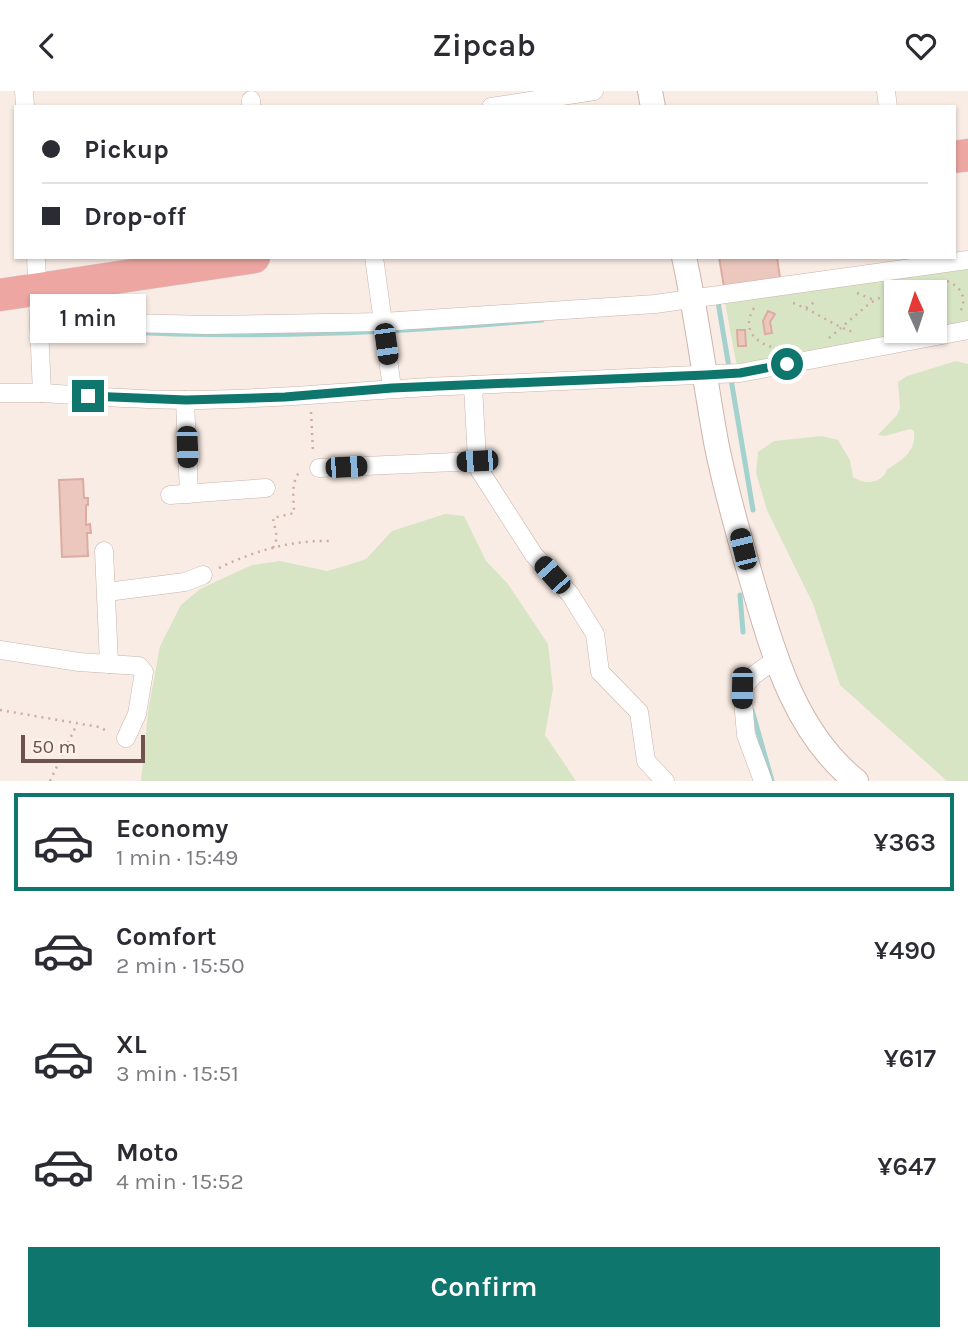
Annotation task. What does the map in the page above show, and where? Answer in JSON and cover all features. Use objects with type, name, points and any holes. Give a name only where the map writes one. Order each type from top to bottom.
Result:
[{"type":"highway","points":[[19,292],[241,259]]},
{"type":"street","points":[[504,105],[594,91]]},
{"type":"street","points":[[35,259],[19,292],[42,393]]},
{"type":"street","points":[[374,259],[392,388]]},
{"type":"street","points":[[684,259],[717,447],[775,660],[809,730],[835,763],[856,781]]},
{"type":"street","points":[[19,292],[68,317],[92,322],[206,325],[383,322],[656,304],[911,263],[968,260]]},
{"type":"street","points":[[0,393],[186,400],[740,373],[968,330]]},
{"type":"street","points":[[473,385],[477,461],[482,475],[534,555],[570,594],[595,634],[600,672],[639,712],[646,761],[665,781]]},
{"type":"street","points":[[186,400],[189,494]]},
{"type":"street","points":[[316,460],[477,461]]},
{"type":"street","points":[[170,495],[266,488]]},
{"type":"street","points":[[104,551],[109,664]]},
{"type":"street","points":[[107,592],[185,582],[203,575]]},
{"type":"street","points":[[0,650],[79,662],[139,666],[144,671],[137,714],[126,737]]},
{"type":"street","points":[[763,781],[746,735],[742,688],[754,675],[775,660]]},
{"type":"path","points":[[938,279],[955,284],[963,295],[962,311],[953,319]]},
{"type":"path","points":[[820,342],[870,303],[884,296]]},
{"type":"path","points":[[789,302],[820,315],[841,328]]},
{"type":"path","points":[[761,303],[751,313],[749,329],[762,345],[785,348]]},
{"type":"path","points":[[310,396],[316,460]]},
{"type":"path","points":[[273,548],[277,538],[273,518],[294,513],[293,484],[301,471]]},
{"type":"path","points":[[203,575],[236,559],[273,548],[307,540],[330,541]]},
{"type":"path","points":[[0,710],[99,727],[101,731],[126,737]]},
{"type":"path","points":[[50,781],[77,724]]},
{"type":"green space","points":[[968,268],[968,325],[947,329],[947,280],[885,280]]},
{"type":"green space","points":[[884,280],[884,340],[737,367],[725,303]]},
{"type":"green space","points":[[956,361],[968,364],[968,781],[947,781],[840,685],[813,604],[767,510],[756,473],[758,452],[774,441],[822,436],[838,440],[850,460],[853,477],[864,482],[877,480],[887,469],[905,457],[913,443],[914,431],[910,429],[885,436],[878,435],[900,408],[898,382],[907,376]]},
{"type":"green space","points":[[445,514],[464,516],[486,561],[508,584],[548,644],[553,689],[545,735],[576,781],[141,781],[148,712],[160,646],[181,605],[200,589],[252,565],[280,561],[327,571],[366,559],[392,531]]},
{"type":"building","points":[[719,259],[777,259],[780,278],[724,287]]},
{"type":"building","points":[[768,311],[775,314],[770,322],[772,333],[765,334],[763,321]]},
{"type":"building","points":[[737,330],[745,330],[746,346],[738,346]]},
{"type":"building","points":[[83,479],[84,498],[88,498],[86,525],[90,524],[91,533],[87,533],[88,556],[62,557],[59,480]]},
{"type":"waterway","points":[[718,302],[753,510]]},
{"type":"waterway","points":[[45,315],[64,324]]},
{"type":"waterway","points":[[112,331],[273,335],[542,320]]},
{"type":"waterway","points":[[740,595],[743,632]]},
{"type":"waterway","points":[[752,710],[772,781]]},
{"type":"route","points":[[88,396],[186,400],[310,396],[392,388],[740,373],[787,364]]}]
